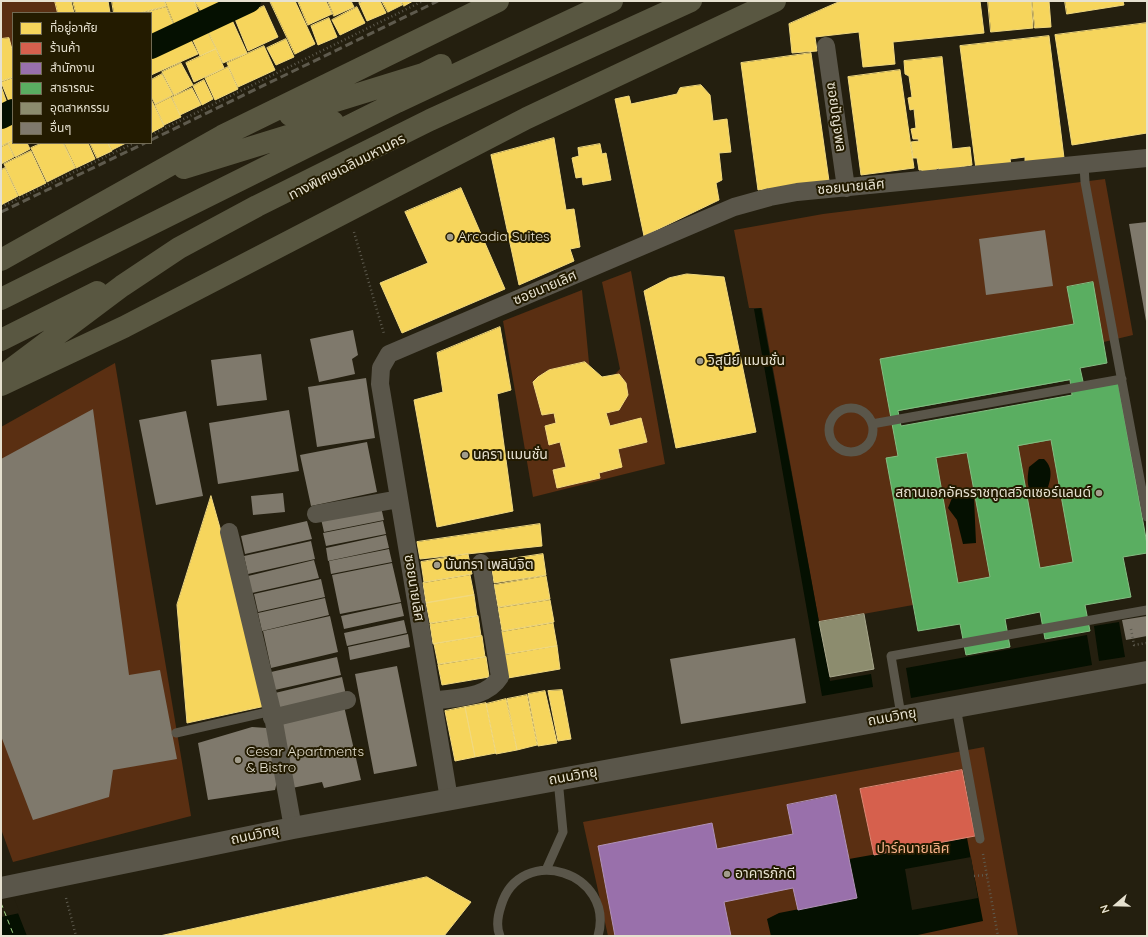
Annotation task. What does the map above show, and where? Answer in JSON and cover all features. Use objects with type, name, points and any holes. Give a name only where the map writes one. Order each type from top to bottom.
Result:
[{"type":"highway","points":[[1,260],[222,136],[498,1]]},
{"type":"highway","points":[[222,136],[423,74],[577,1]]},
{"type":"highway","points":[[1,299],[397,102],[612,1]]},
{"type":"highway","points":[[1,376],[122,286],[179,248],[257,206],[430,120],[691,1]]},
{"type":"highway","name":"ทางพิเศษเฉลิมมหานคร","points":[[1,340],[438,121],[695,1]]},
{"type":"highway","points":[[1,385],[124,327],[527,118],[775,1]]},
{"type":"highway","points":[[1,250],[140,182],[397,102]]},
{"type":"street","name":"ซอยปัญจพล","points":[[826,46],[846,188]]},
{"type":"street","name":"ซอยนายเลิศ","points":[[448,799],[380,384],[381,368],[389,354],[734,207],[770,197],[798,192],[1147,158]]},
{"type":"street","points":[[316,514],[399,499]]},
{"type":"street","points":[[229,532],[272,714],[293,828]]},
{"type":"street","points":[[432,702],[484,693],[494,686],[500,676],[481,563]]},
{"type":"street","name":"ถนนวิทยุ","points":[[1,888],[293,828],[558,778],[901,715],[1147,672]]},
{"type":"street","points":[[272,714],[347,700]]},
{"type":"lane","points":[[1084,165],[1085,182],[1147,516]]},
{"type":"lane","points":[[872,424],[1122,379]]},
{"type":"lane","points":[[848,408],[862,410],[872,424],[873,435],[870,442],[858,451],[843,450],[832,440],[830,434],[829,426],[835,414],[848,408]]},
{"type":"lane","points":[[901,715],[891,656],[1147,610]]},
{"type":"lane","points":[[955,706],[980,839]]},
{"type":"lane","points":[[176,734],[272,714]]},
{"type":"lane","points":[[546,870],[563,832],[558,778]]},
{"type":"lane","points":[[500,936],[498,915],[503,898],[514,884],[528,874],[546,870],[562,871],[576,878],[588,889],[596,902],[600,918],[598,936]]},
{"type":"path","points":[[152,135],[423,1]]},
{"type":"path","points":[[1,207],[132,144]]},
{"type":"path","points":[[1128,614],[1134,645],[1147,643]]},
{"type":"path","points":[[980,839],[998,936]]},
{"type":"path","points":[[974,876],[987,875]]},
{"type":"path","points":[[52,877],[76,936]]},
{"type":"green space","points":[[1,1],[61,1],[59,12],[12,12],[12,56],[1,59]]},
{"type":"green space","points":[[1105,179],[1133,335],[895,392],[899,432],[1055,408],[1088,581],[913,605],[819,622],[762,308],[749,308],[734,230],[823,214]]},
{"type":"green space","points":[[631,271],[665,464],[533,497],[503,321],[582,290],[590,373],[609,380],[620,369],[602,282]]},
{"type":"green space","points":[[115,363],[191,816],[13,862],[1,829],[1,427]]},
{"type":"green space","name":"ปาร์คนายเลิศ","points":[[984,747],[1018,936],[608,936],[583,822]]},
{"type":"shaded area","points":[[761,308],[830,681],[871,674],[873,687],[822,696],[754,309]]},
{"type":"shaded area","points":[[1039,459],[1044,459],[1050,467],[1050,476],[1045,495],[1036,498],[1030,491],[1028,476],[1029,467]]},
{"type":"shaded area","points":[[954,493],[974,498],[976,543],[963,544],[957,520],[948,508]]},
{"type":"shaded area","points":[[1119,622],[1125,657],[1099,661],[1094,626]]},
{"type":"shaded area","points":[[1087,635],[1092,665],[911,698],[906,668]]},
{"type":"shaded area","points":[[967,838],[983,921],[913,936],[771,936],[767,919],[779,913],[856,898],[849,859]]},
{"type":"shaded area","points":[[1,870],[27,936],[1,936]]},
{"type":"pier","points":[[971,857],[978,898],[912,910],[905,869]]},
{"type":"pier","points":[[1,868],[20,913],[1,917]]},
{"type":"building: ที่อยู่อาศัย","points":[[55,1],[71,1],[74,12],[58,12]]},
{"type":"building: ที่อยู่อาศัย","points":[[73,1],[108,1],[110,12],[76,12]]},
{"type":"building: ที่อยู่อาศัย","points":[[112,1],[164,1],[166,6],[143,12],[114,12]]},
{"type":"building: ที่อยู่อาศัย","points":[[165,1],[194,1],[200,16],[175,26]]},
{"type":"building: ที่อยู่อาศัย","points":[[194,1],[233,1],[203,14]]},
{"type":"building: ที่อยู่อาศัย","points":[[270,1],[295,1],[315,44],[295,54]]},
{"type":"building: ที่อยู่อาศัย","points":[[298,1],[326,1],[332,14],[308,25]]},
{"type":"building: ที่อยู่อาศัย","points":[[328,1],[351,1],[354,7],[334,16]]},
{"type":"building: ที่อยู่อาศัย","points":[[364,1],[380,1],[386,13],[367,21],[359,3]]},
{"type":"building: ที่อยู่อาศัย","points":[[382,1],[400,1],[402,5],[388,12]]},
{"type":"building: ที่อยู่อาศัย","points":[[401,1],[413,1],[404,6]]},
{"type":"building: ที่อยู่อาศัย","points":[[841,1],[980,1],[984,33],[893,42],[895,64],[863,67],[859,32],[815,37],[817,51],[792,53],[789,24]]},
{"type":"building: ที่อยู่อาศัย","points":[[988,1],[1031,1],[1033,28],[991,32]]},
{"type":"building: ที่อยู่อาศัย","points":[[1032,1],[1049,1],[1051,27],[1035,28]]},
{"type":"building: ที่อยู่อาศัย","points":[[1065,1],[1123,1],[1124,5],[1067,14]]},
{"type":"building: ที่อยู่อาศัย","points":[[264,6],[278,37],[248,51],[235,19]]},
{"type":"building: ที่อยู่อาศัย","points":[[166,7],[175,29],[152,39],[152,12],[147,12]]},
{"type":"building: ที่อยู่อาศัย","points":[[357,7],[365,23],[340,35],[332,20]]},
{"type":"building: ที่อยู่อาศัย","points":[[329,18],[337,37],[318,45],[311,26]]},
{"type":"building: ที่อยู่อาศัย","points":[[232,20],[247,53],[223,63],[208,31]]},
{"type":"building: ที่อยู่อาศัย","points":[[1147,23],[1147,133],[1072,145],[1055,35]]},
{"type":"building: ที่อยู่อาศัย","points":[[207,31],[216,49],[200,56],[192,38]]},
{"type":"building: ที่อยู่อาศัย","points":[[1049,36],[1064,158],[1025,163],[1025,157],[1010,159],[1011,165],[976,169],[960,46]]},
{"type":"building: ที่อยู่อาศัย","points":[[9,38],[12,49],[12,77],[1,81],[1,39]]},
{"type":"building: ที่อยู่อาศัย","points":[[286,39],[294,57],[276,65],[267,48]]},
{"type":"building: ที่อยู่อาศัย","points":[[191,40],[198,54],[152,75],[152,58]]},
{"type":"building: ที่อยู่อาศัย","points":[[264,46],[275,70],[238,87],[227,63]]},
{"type":"building: ที่อยู่อาศัย","points":[[216,49],[224,68],[194,82],[186,63]]},
{"type":"building: ที่อยู่อาศัย","points":[[811,53],[829,181],[758,190],[741,63]]},
{"type":"building: ที่อยู่อาศัย","points":[[942,57],[952,149],[970,147],[972,165],[939,171],[939,168],[936,169],[937,172],[922,174],[922,170],[919,170],[917,158],[913,158],[911,142],[919,141],[918,139],[913,139],[911,129],[916,128],[914,109],[910,110],[908,98],[912,97],[909,76],[905,74],[904,61]]},
{"type":"building: ที่อยู่อาศัย","points":[[181,63],[193,85],[174,95],[162,72]]},
{"type":"building: ที่อยู่อาศัย","points":[[228,67],[238,89],[215,100],[205,78]]},
{"type":"building: ที่อยู่อาศัย","points":[[900,70],[914,168],[861,175],[848,77]]},
{"type":"building: ที่อยู่อาศัย","points":[[162,74],[173,95],[155,104],[152,98],[152,79]]},
{"type":"building: ที่อยู่อาศัย","points":[[12,78],[12,103],[10,104],[1,82]]},
{"type":"building: ที่อยู่อาศัย","points":[[204,80],[213,99],[202,105],[193,86]]},
{"type":"building: ที่อยู่อาศัย","points":[[701,85],[710,95],[713,121],[727,119],[731,152],[719,153],[722,180],[716,183],[719,200],[644,236],[615,99],[629,96],[631,104],[677,94],[680,88]]},
{"type":"building: ที่อยู่อาศัย","points":[[1,86],[8,106],[1,108]]},
{"type":"building: ที่อยู่อาศัย","points":[[192,88],[201,105],[180,115],[172,97]]},
{"type":"building: ที่อยู่อาศัย","points":[[171,97],[181,117],[164,125],[155,105]]},
{"type":"building: ที่อยู่อาศัย","points":[[152,101],[164,126],[152,132]]},
{"type":"building: ที่อยู่อาศัย","points":[[12,122],[12,140],[1,146],[1,127]]},
{"type":"building: ที่อยู่อาศัย","points":[[554,138],[566,210],[574,209],[580,247],[570,249],[574,261],[519,285],[491,155]]},
{"type":"building: ที่อยู่อาศัย","points":[[12,141],[12,144],[28,144],[30,149],[15,157],[8,143]]},
{"type":"building: ที่อยู่อาศัย","points":[[8,144],[14,157],[1,164],[1,147]]},
{"type":"building: ที่อยู่อาศัย","points":[[40,144],[63,144],[75,168],[47,182],[31,148]]},
{"type":"building: ที่อยู่อาศัย","points":[[64,144],[88,144],[95,159],[76,168]]},
{"type":"building: ที่อยู่อาศัย","points":[[90,144],[108,144],[112,151],[97,158]]},
{"type":"building: ที่อยู่อาศัย","points":[[109,144],[124,144],[112,150]]},
{"type":"building: ที่อยู่อาศัย","points":[[600,144],[602,154],[606,153],[611,180],[583,185],[582,177],[576,178],[572,158],[579,156],[578,148]]},
{"type":"building: ที่อยู่อาศัย","points":[[31,151],[46,183],[19,196],[4,164]]},
{"type":"building: ที่อยู่อาศัย","points":[[5,168],[18,196],[1,205],[1,170]]},
{"type":"building: ที่อยู่อาศัย","name":"Arcadia Suites","points":[[461,188],[505,289],[402,333],[380,283],[428,263],[405,212]]},
{"type":"building: ที่อยู่อาศัย","name":"วิสุนีย์ แมนชั่น","points":[[687,274],[724,277],[756,432],[676,448],[644,291],[669,278]]},
{"type":"building: ที่อยู่อาศัย","name":"นครา แมนชั่น","points":[[500,327],[511,390],[497,394],[513,511],[437,527],[414,400],[443,392],[437,353]]},
{"type":"building: ที่อยู่อาศัย","points":[[585,362],[602,377],[619,374],[626,383],[628,395],[619,410],[606,413],[610,426],[641,418],[647,442],[618,449],[622,467],[599,473],[600,478],[557,488],[553,470],[566,467],[560,442],[549,445],[545,426],[556,423],[554,413],[542,415],[533,382],[549,370]]},
{"type":"building: ที่อยู่อาศัย","points":[[211,496],[270,705],[187,723],[177,605]]},
{"type":"building: ที่อยู่อาศัย","points":[[540,524],[542,546],[420,559],[417,542]]},
{"type":"building: ที่อยู่อาศัย","points":[[468,554],[472,574],[424,582],[421,562]]},
{"type":"building: ที่อยู่อาศัย","points":[[543,554],[546,575],[494,583],[491,562]]},
{"type":"building: ที่อยู่อาศัย","points":[[470,575],[474,595],[426,603],[423,583]]},
{"type":"building: ที่อยู่อาศัย","points":[[546,576],[550,599],[498,607],[494,585]]},
{"type":"building: ที่อยู่อาศัย","points":[[474,595],[477,616],[430,623],[426,603]]},
{"type":"building: ที่อยู่อาศัย","points":[[550,600],[554,622],[502,631],[498,608]]},
{"type":"building: ที่อยู่อาศัย","points":[[478,616],[481,636],[433,644],[430,624]]},
{"type":"building: ที่อยู่อาศัย","points":[[553,623],[557,646],[505,654],[501,632]]},
{"type":"building: ที่อยู่อาศัย","points":[[482,636],[485,657],[438,664],[434,644]]},
{"type":"building: ที่อยู่อาศัย","points":[[557,646],[560,669],[508,678],[504,655]]},
{"type":"building: ที่อยู่อาศัย","points":[[486,657],[489,677],[442,685],[438,665]]},
{"type":"building: ที่อยู่อาศัย","points":[[562,690],[571,739],[558,741],[548,691]]},
{"type":"building: ที่อยู่อาศัย","points":[[545,691],[557,743],[538,746],[528,694]]},
{"type":"building: ที่อยู่อาศัย","points":[[527,695],[537,745],[517,750],[507,699]]},
{"type":"building: ที่อยู่อาศัย","points":[[506,699],[517,750],[496,754],[486,704]]},
{"type":"building: ที่อยู่อาศัย","points":[[486,703],[496,753],[475,757],[465,707]]},
{"type":"building: ที่อยู่อาศัย","points":[[465,707],[475,757],[455,761],[445,711]]},
{"type":"building: ที่อยู่อาศัย","points":[[427,877],[471,902],[444,936],[160,936]]},
{"type":"building: ร้านค้า","points":[[962,770],[975,836],[874,855],[860,789]]},
{"type":"building: สำนักงาน","name":"อาคารภักดี","points":[[836,795],[857,898],[798,910],[793,888],[724,902],[731,936],[615,936],[598,846],[712,823],[717,849],[793,834],[787,805]]},
{"type":"building: สาธารณะ","name":"สถานเอกอัครราชทูตสวิตเซอร์แลนด์","points":[[1093,282],[1107,363],[1080,368],[1084,386],[1118,382],[1147,544],[1147,553],[1123,557],[1131,597],[1085,605],[1090,631],[1045,639],[1040,612],[1005,619],[1010,647],[966,655],[960,624],[918,631],[886,458],[898,456],[880,359],[1074,324],[1067,287]],"holes":[[[1070,380],[1072,395],[901,426],[898,411]],[[1051,440],[1073,562],[1040,568],[1018,446]],[[967,453],[990,577],[958,583],[936,458]]]},
{"type":"building: อุตสาหกรรม","points":[[864,614],[874,669],[830,677],[819,622]]},
{"type":"building: อื่นๆ","points":[[1147,222],[1147,321],[1146,321],[1129,224]]},
{"type":"building: อื่นๆ","points":[[1045,230],[1053,286],[986,295],[979,239]]},
{"type":"building: อื่นๆ","points":[[353,330],[358,355],[352,359],[355,374],[319,382],[310,339]]},
{"type":"building: อื่นๆ","points":[[261,354],[267,400],[217,406],[211,360]]},
{"type":"building: อื่นๆ","points":[[366,378],[375,438],[317,447],[308,387]]},
{"type":"building: อื่นๆ","points":[[93,409],[129,675],[160,670],[177,759],[113,770],[109,797],[33,820],[1,736],[1,459]]},
{"type":"building: อื่นๆ","points":[[289,410],[299,471],[218,484],[209,423]]},
{"type":"building: อื่นๆ","points":[[186,411],[203,496],[156,505],[139,420]]},
{"type":"building: อื่นๆ","points":[[367,442],[377,492],[311,506],[300,455]]},
{"type":"building: อื่นๆ","points":[[283,493],[285,512],[253,515],[251,496]]},
{"type":"building: อื่นๆ","points":[[381,507],[384,520],[324,532],[321,519]]},
{"type":"building: อื่นๆ","points":[[307,521],[312,539],[245,554],[241,536]]},
{"type":"building: อื่นๆ","points":[[383,521],[386,534],[326,546],[323,533]]},
{"type":"building: อื่นๆ","points":[[386,535],[389,548],[328,561],[326,548]]},
{"type":"building: อื่นๆ","points":[[311,541],[315,559],[248,574],[244,556]]},
{"type":"building: อื่นๆ","points":[[389,549],[392,562],[331,574],[329,561]]},
{"type":"building: อื่นๆ","points":[[314,560],[319,578],[252,593],[248,576]]},
{"type":"building: อื่นๆ","points":[[392,563],[401,602],[340,614],[332,575]]},
{"type":"building: อื่นๆ","points":[[321,579],[325,597],[258,612],[254,594]]},
{"type":"building: อื่นๆ","points":[[325,598],[329,615],[262,631],[258,613]]},
{"type":"building: อื่นๆ","points":[[401,603],[404,616],[344,629],[341,616]]},
{"type":"building: อื่นๆ","points":[[330,616],[338,652],[271,668],[263,631]]},
{"type":"building: อื่นๆ","points":[[1147,616],[1147,636],[1126,640],[1122,620]]},
{"type":"building: อื่นๆ","points":[[404,620],[407,633],[347,646],[344,633]]},
{"type":"building: อื่นๆ","points":[[408,634],[410,647],[350,660],[348,647]]},
{"type":"building: อื่นๆ","points":[[795,638],[806,703],[681,724],[670,659]]},
{"type":"building: อื่นๆ","points":[[337,657],[341,675],[275,690],[271,672]]},
{"type":"building: อื่นๆ","points":[[397,666],[417,766],[374,774],[355,674]]},
{"type":"building: อื่นๆ","points":[[342,677],[346,695],[279,710],[275,693]]},
{"type":"building: อื่นๆ","points":[[344,706],[361,780],[324,788],[322,782],[287,789],[274,723]]},
{"type":"building: อื่นๆ","name":"Cesar Apartments & Bistro","points":[[252,727],[267,728],[278,777],[275,790],[208,800],[198,743]]},
{"type":"waterway","points":[[152,47],[249,1]]},
{"type":"waterway","points":[[1,117],[12,112]]},
{"type":"ferry route","points":[[1,903],[14,936]]},
{"type":"railway","points":[[152,140],[438,1]]},
{"type":"railway","points":[[1,212],[143,144]]},
{"type":"place","name":"Arcadia Suites","points":[[450,237]]},
{"type":"place","name":"วิสุนีย์ แมนชั่น","points":[[700,361]]},
{"type":"place","name":"นครา แมนชั่น","points":[[465,455]]},
{"type":"place","name":"สถานเอกอัครราชทูตสวิตเซอร์แลนด์","points":[[1099,493]]},
{"type":"place","name":"นันทรา เพลินจิต","points":[[437,565]]},
{"type":"place","name":"Cesar Apartments & Bistro","points":[[238,760]]},
{"type":"place","name":"อาคารภักดี","points":[[727,874]]}]
